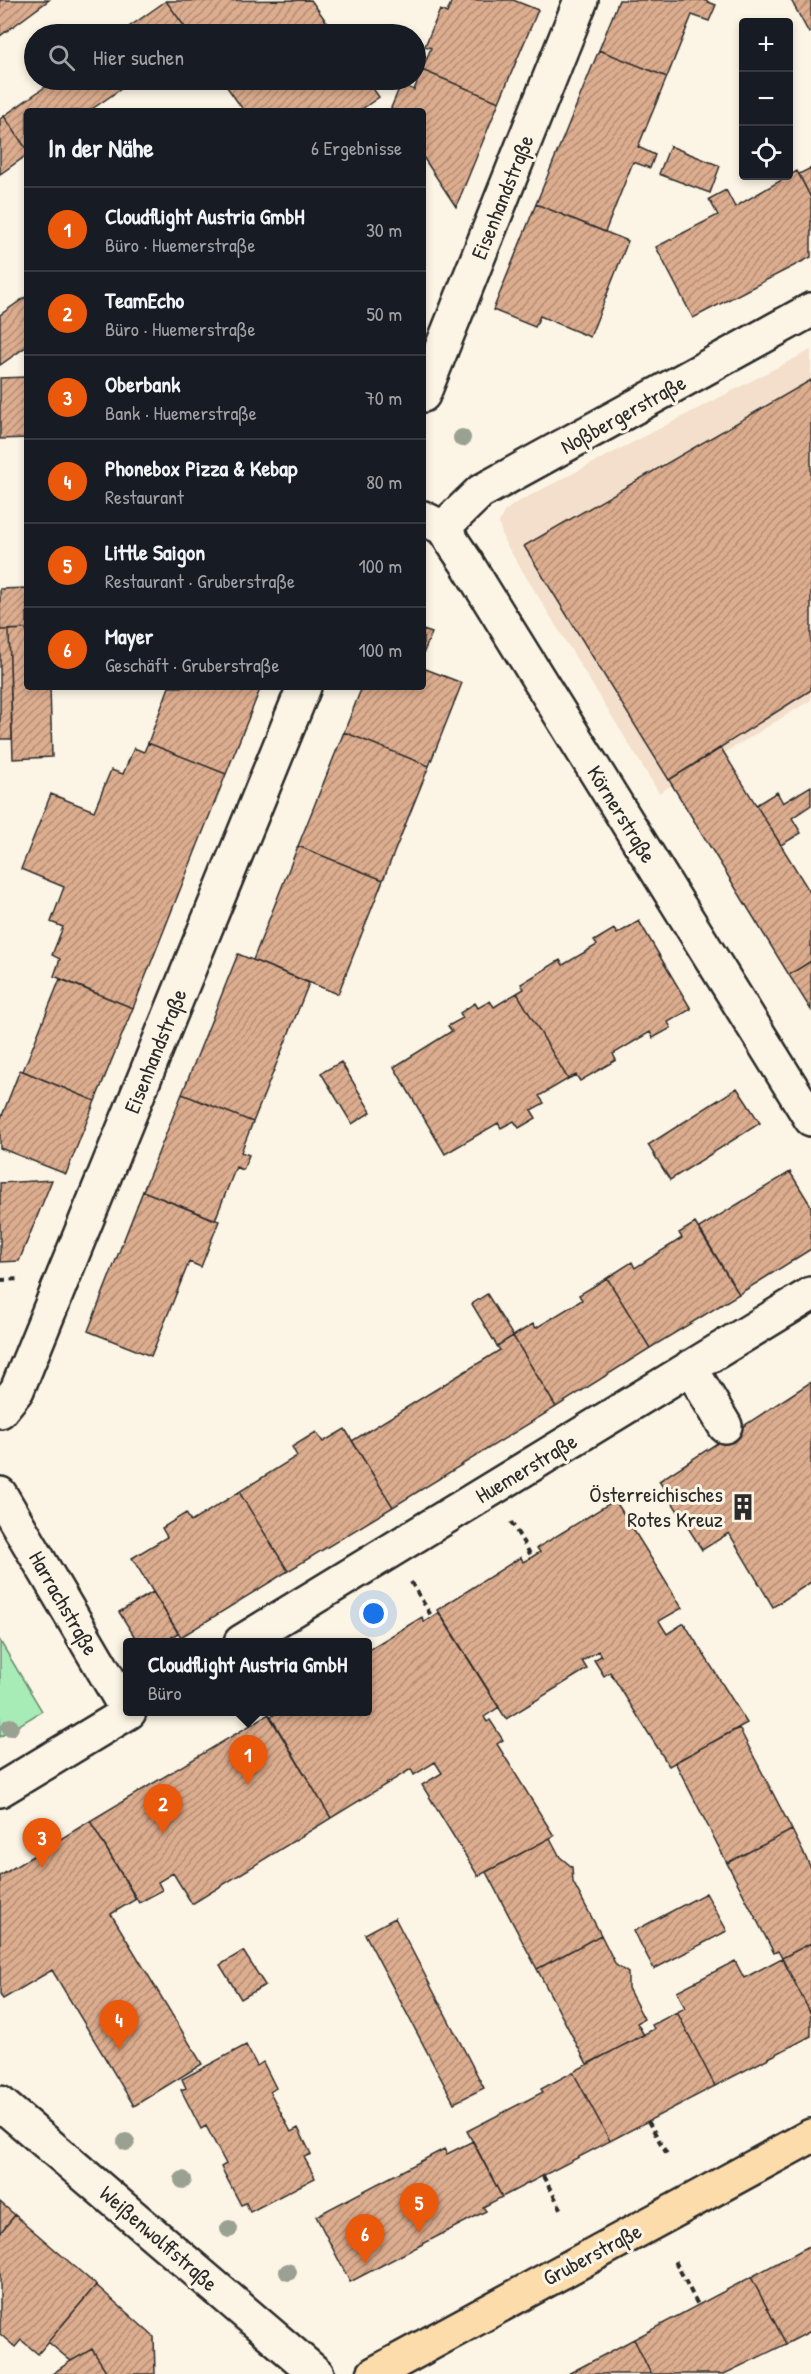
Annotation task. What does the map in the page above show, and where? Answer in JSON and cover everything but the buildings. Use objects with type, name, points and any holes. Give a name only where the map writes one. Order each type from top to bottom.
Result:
[{"type":"main road","name":"Gruberstraße","points":[[374,2374],[811,2136]]},
{"type":"street","name":"Eisenhandstraße","points":[[426,388],[581,0]]},
{"type":"street","name":"Noßbergerstraße","points":[[433,523],[480,492],[811,310]]},
{"type":"street","name":"Körnerstraße","points":[[433,523],[811,1119]]},
{"type":"street","name":"Eisenhandstraße","points":[[0,1411],[17,1390],[303,690]]},
{"type":"street","name":"Huemerstraße","points":[[248,1638],[811,1294]]},
{"type":"street","points":[[690,1367],[725,1426]]},
{"type":"street","name":"Harrachstraße","points":[[0,1494],[123,1703]]},
{"type":"street","points":[[0,1790],[123,1715]]},
{"type":"street","name":"Weißenwolffstraße","points":[[0,2103],[317,2374]]},
{"type":"path","points":[[0,1280],[28,1279]]},
{"type":"path","points":[[511,1522],[532,1557]]},
{"type":"path","points":[[411,1582],[432,1617]]},
{"type":"path","points":[[648,2121],[668,2156]]},
{"type":"path","points":[[543,2176],[563,2212]]},
{"type":"path","points":[[675,2261],[698,2305]]},
{"type":"shaded area","points":[[811,350],[811,700],[659,793],[504,541],[499,523],[504,512],[514,504]]},
{"type":"green space","points":[[0,1641],[42,1711],[0,1737]]},
{"type":"place","name":"Österreichisches Rotes Kreuz","points":[[743,1507]]},
{"type":"place","name":"Cloudflight Austria GmbH","points":[[248,1785]]},
{"type":"place","name":"TeamEcho","points":[[163,1834]]},
{"type":"place","name":"Oberbank","points":[[42,1868]]},
{"type":"place","name":"Phonebox Pizza & Kebap","points":[[119,2050]]},
{"type":"place","name":"Little Saigon","points":[[419,2233]]},
{"type":"place","name":"Mayer","points":[[365,2264]]}]
